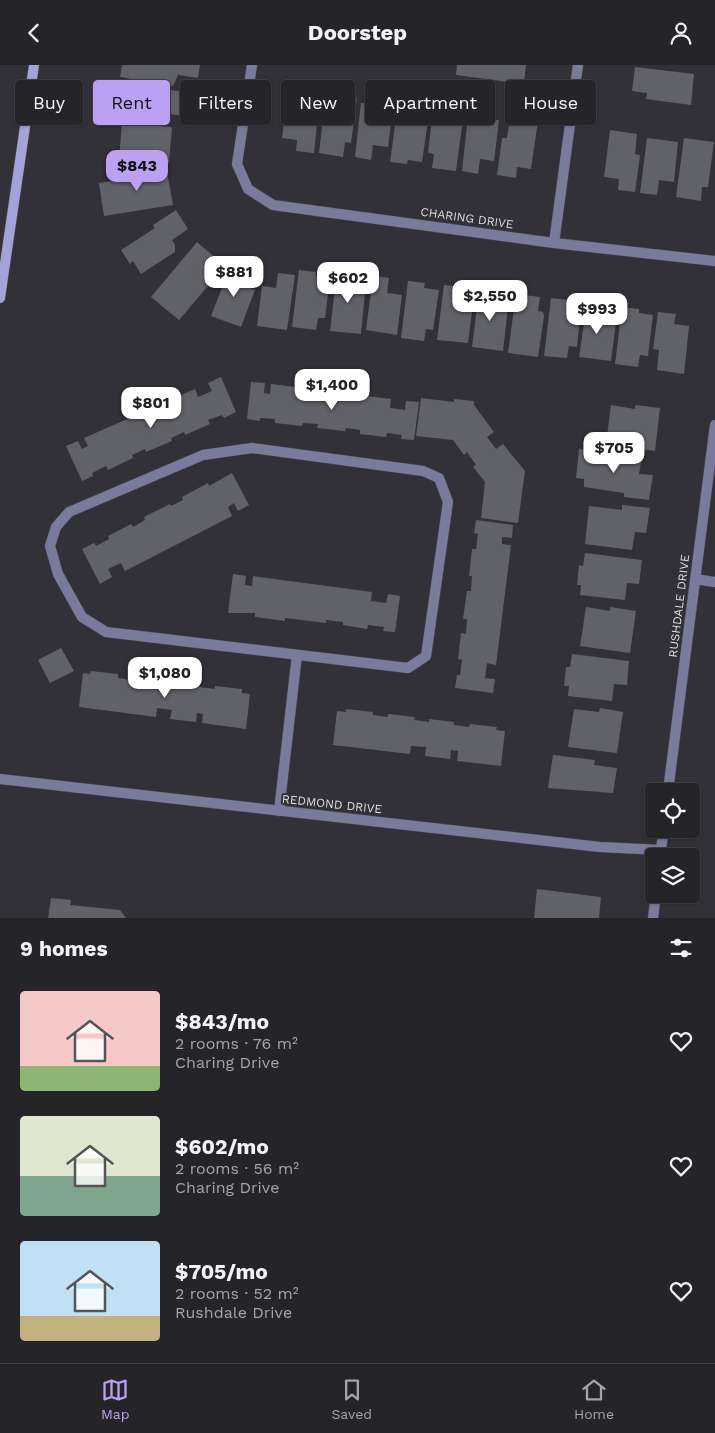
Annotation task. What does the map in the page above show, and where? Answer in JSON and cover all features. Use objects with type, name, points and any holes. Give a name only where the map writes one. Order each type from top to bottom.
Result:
[{"type":"main road","points":[[0,298],[34,65]]},
{"type":"street","name":"CHARING DRIVE","points":[[252,65],[237,164],[248,189],[274,205],[554,243],[715,261]]},
{"type":"street","points":[[554,243],[578,65]]},
{"type":"street","name":"RUSHDALE DRIVE","points":[[669,783],[715,425]]},
{"type":"street","points":[[252,448],[423,471],[439,478],[448,502],[426,656],[408,668],[298,655],[106,632],[82,617],[58,574],[50,546],[56,527],[69,513],[203,455],[242,449],[252,448]]},
{"type":"street","points":[[695,579],[715,582]]},
{"type":"street","points":[[279,811],[298,655]]},
{"type":"street","name":"REDMOND DRIVE","points":[[0,779],[645,851]]},
{"type":"street","points":[[654,918],[655,903]]},
{"type":"building","points":[[122,65],[200,65],[198,78],[178,75],[173,86],[170,85],[170,80],[138,80],[120,77]]},
{"type":"building","points":[[457,65],[526,65],[524,80],[505,81],[456,75]]},
{"type":"building","points":[[635,67],[694,74],[691,105],[646,99],[647,93],[632,91]]},
{"type":"building","points":[[170,90],[180,91],[180,116],[170,114]]},
{"type":"building","points":[[361,103],[365,104],[365,125],[391,125],[388,147],[373,145],[371,160],[355,157]]},
{"type":"building","points":[[495,120],[499,120],[494,161],[480,159],[478,174],[462,171],[467,125],[495,125]]},
{"type":"building","points":[[122,125],[172,127],[169,163],[119,159]]},
{"type":"building","points":[[284,125],[317,125],[314,153],[296,151],[297,140],[282,138]]},
{"type":"building","points":[[322,125],[353,125],[351,143],[345,142],[343,157],[319,153]]},
{"type":"building","points":[[395,125],[427,125],[422,162],[408,160],[407,164],[390,162]]},
{"type":"building","points":[[431,125],[462,125],[456,171],[432,168],[434,154],[428,153]]},
{"type":"building","points":[[509,125],[537,125],[531,169],[517,167],[516,178],[497,175],[502,138],[507,138]]},
{"type":"building","points":[[610,130],[637,134],[635,154],[640,155],[635,192],[618,190],[619,179],[604,177]]},
{"type":"building","points":[[647,138],[678,142],[674,182],[659,180],[657,195],[640,193]]},
{"type":"building","points":[[684,138],[714,142],[708,187],[702,187],[701,201],[676,197]]},
{"type":"building","points":[[166,167],[173,205],[104,216],[99,183],[124,179],[123,174]]},
{"type":"building","points":[[176,210],[188,229],[172,240],[175,245],[175,252],[141,274],[133,261],[130,264],[121,250],[155,228],[153,225]]},
{"type":"building","points":[[197,242],[225,266],[179,320],[151,297]]},
{"type":"building","points":[[231,265],[246,271],[241,284],[255,290],[241,327],[211,316]]},
{"type":"building","points":[[299,270],[316,272],[316,276],[330,278],[325,318],[318,318],[316,330],[292,327]]},
{"type":"building","points":[[337,271],[361,274],[360,289],[365,290],[365,293],[361,334],[330,331]]},
{"type":"building","points":[[278,273],[295,275],[287,330],[257,326],[262,286],[276,288]]},
{"type":"building","points":[[373,276],[389,278],[387,293],[402,295],[397,335],[366,330]]},
{"type":"building","points":[[408,281],[425,283],[424,288],[439,290],[433,330],[426,329],[424,341],[401,338]]},
{"type":"building","points":[[444,285],[460,287],[458,302],[473,304],[468,343],[437,340]]},
{"type":"building","points":[[479,290],[496,292],[495,297],[509,299],[503,351],[472,347]]},
{"type":"building","points":[[516,294],[540,297],[538,311],[543,312],[544,316],[538,357],[508,353]]},
{"type":"building","points":[[551,298],[568,300],[567,305],[581,307],[577,347],[569,346],[567,358],[544,356]]},
{"type":"building","points":[[587,303],[603,305],[601,320],[616,322],[611,361],[579,357]]},
{"type":"building","points":[[622,307],[639,309],[639,313],[653,315],[648,356],[640,355],[638,367],[615,364]]},
{"type":"building","points":[[658,312],[676,314],[674,324],[689,326],[684,374],[657,370],[659,350],[653,349]]},
{"type":"building","points":[[221,377],[236,412],[224,418],[222,415],[208,420],[210,424],[185,435],[184,432],[171,438],[172,441],[146,452],[145,449],[132,455],[133,458],[108,470],[106,466],[92,473],[93,476],[82,481],[66,446],[78,441],[82,449],[88,446],[84,438],[195,389],[198,397],[212,391],[208,383]]},
{"type":"building","points":[[251,382],[265,383],[264,393],[270,394],[271,384],[391,399],[390,408],[405,410],[406,401],[419,402],[414,440],[401,439],[402,435],[387,433],[386,437],[360,434],[360,430],[346,428],[345,431],[317,428],[318,424],[303,423],[302,426],[275,423],[275,419],[260,418],[260,421],[247,419]]},
{"type":"building","points":[[421,398],[454,402],[454,399],[474,401],[474,405],[494,432],[487,437],[496,449],[503,444],[525,471],[518,523],[481,518],[485,482],[473,467],[476,465],[467,452],[464,455],[453,440],[416,436]]},
{"type":"building","points":[[611,405],[635,409],[635,405],[660,408],[655,451],[606,444]]},
{"type":"building","points":[[579,449],[642,457],[639,474],[653,475],[649,500],[624,497],[624,493],[584,487],[584,479],[576,478]]},
{"type":"building","points":[[232,473],[249,505],[238,511],[234,503],[228,507],[232,516],[125,571],[121,563],[108,569],[112,577],[100,584],[82,549],[94,543],[96,546],[109,539],[108,536],[131,524],[133,527],[145,520],[144,517],[170,504],[171,506],[183,500],[182,497],[208,483],[209,486]]},
{"type":"building","points":[[622,505],[650,508],[646,533],[635,532],[632,550],[585,544],[589,506],[622,510]]},
{"type":"building","points":[[476,520],[513,525],[512,538],[502,537],[502,544],[511,545],[496,665],[487,663],[485,678],[495,679],[493,693],[455,688],[457,675],[460,675],[462,660],[458,659],[461,633],[466,634],[467,619],[463,619],[467,591],[471,591],[472,576],[469,576],[472,549],[476,549],[478,534],[474,533]]},
{"type":"building","points":[[585,553],[642,560],[639,584],[627,583],[625,600],[580,595],[581,585],[577,585],[579,565],[583,566]]},
{"type":"building","points":[[233,574],[246,576],[245,585],[252,586],[253,576],[372,592],[371,601],[386,603],[388,594],[400,596],[395,632],[383,631],[384,627],[368,625],[367,629],[343,625],[343,622],[326,620],[326,623],[285,618],[285,621],[255,617],[255,613],[228,613]]},
{"type":"building","points":[[586,607],[610,611],[610,607],[636,611],[630,653],[580,646]]},
{"type":"building","points":[[61,648],[74,671],[50,683],[38,660]]},
{"type":"building","points":[[572,654],[629,661],[627,685],[614,684],[612,701],[568,696],[569,686],[564,686],[566,667],[570,667]]},
{"type":"building","points":[[91,671],[118,674],[118,678],[133,680],[133,676],[160,679],[159,682],[175,684],[175,681],[200,684],[199,687],[215,689],[215,686],[242,689],[242,693],[250,694],[246,729],[202,723],[203,714],[197,713],[196,722],[170,719],[172,710],[157,708],[156,717],[79,707],[83,673],[90,674]]},
{"type":"building","points":[[600,708],[623,712],[617,753],[568,747],[574,709],[599,712]]},
{"type":"building","points":[[346,709],[373,712],[373,715],[388,717],[388,714],[415,717],[414,720],[429,722],[429,719],[454,722],[454,725],[469,727],[470,724],[497,727],[496,730],[505,731],[501,766],[457,761],[458,751],[451,750],[450,759],[425,756],[426,747],[411,746],[410,754],[333,745],[337,711],[346,712]]},
{"type":"building","points":[[553,755],[595,760],[594,765],[617,768],[613,793],[548,788]]},
{"type":"building","points":[[537,889],[601,897],[599,918],[534,918]]},
{"type":"building","points":[[51,898],[71,900],[70,905],[120,910],[126,918],[48,918]]}]
